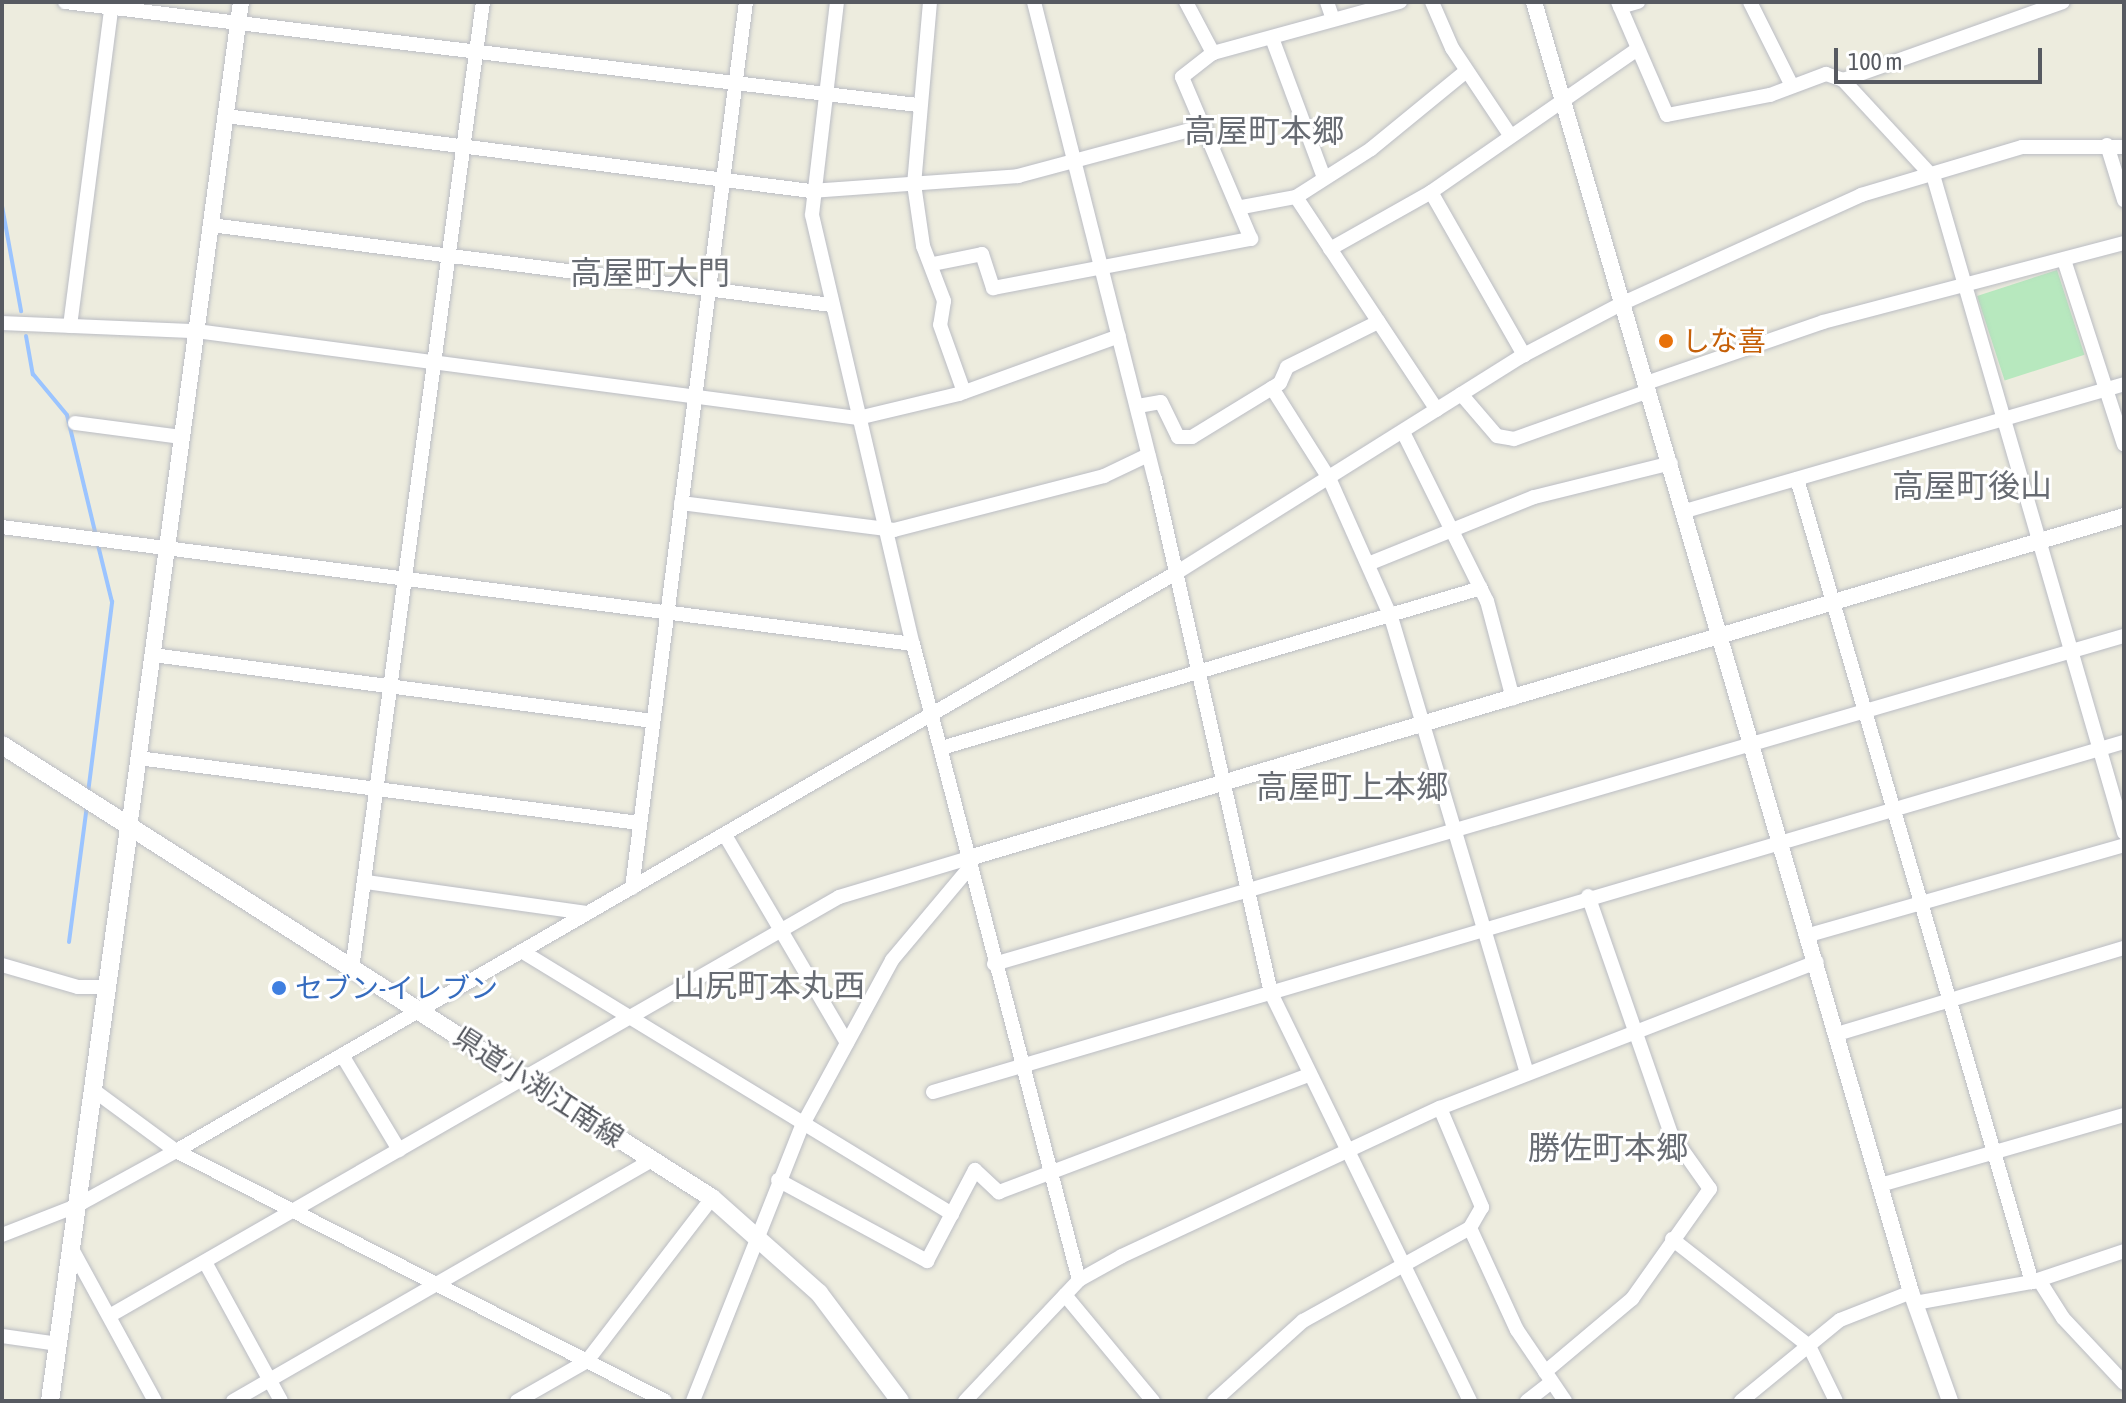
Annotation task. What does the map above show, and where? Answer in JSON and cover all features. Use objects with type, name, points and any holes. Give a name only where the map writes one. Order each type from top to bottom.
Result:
[{"type":"main road","name":"県道小渕江南線","points":[[2,745],[712,1198],[757,1232],[819,1293],[900,1401]]},
{"type":"main road","points":[[50,1401],[129,828]]},
{"type":"street","points":[[65,2],[113,5],[238,23],[918,105]]},
{"type":"street","points":[[129,828],[241,2]]},
{"type":"street","points":[[352,969],[483,2]]},
{"type":"street","points":[[632,888],[746,2]]},
{"type":"street","points":[[837,2],[811,191],[831,305],[913,644],[945,747],[994,964],[1079,1280]]},
{"type":"street","points":[[930,2],[918,105],[914,184],[945,309],[940,325],[964,392]]},
{"type":"street","points":[[1034,2],[1072,166],[1138,406],[1176,573],[1194,674],[1223,783],[1244,892],[1271,993],[1470,1401]]},
{"type":"street","points":[[1186,2],[1213,53]]},
{"type":"street","points":[[1327,2],[1333,19]]},
{"type":"street","points":[[933,264],[982,254],[993,288],[1045,282],[1099,264],[1251,239],[1242,207],[1182,77],[1213,53],[1400,2]]},
{"type":"street","points":[[1432,2],[1465,72],[1510,135]]},
{"type":"street","points":[[1534,2],[1782,841],[1913,1298],[1950,1401]]},
{"type":"street","points":[[1638,2],[1619,5],[1636,50],[1667,115],[1792,86],[1826,74],[1843,80],[1932,175],[2124,833]]},
{"type":"street","points":[[1750,2],[1792,86]]},
{"type":"street","points":[[2027,2],[2033,18]]},
{"type":"street","points":[[1843,80],[2033,18],[2063,2]]},
{"type":"street","points":[[70,326],[113,5]]},
{"type":"street","points":[[1272,38],[1323,175]]},
{"type":"street","points":[[1330,249],[1431,192],[1561,97],[1636,50]]},
{"type":"street","points":[[1242,207],[1296,197],[1323,175],[1371,149],[1465,72]]},
{"type":"street","points":[[226,116],[811,191],[914,184],[1072,166],[1205,126]]},
{"type":"street","points":[[2107,145],[2124,200]]},
{"type":"street","points":[[2,1235],[76,1206],[523,952],[1176,573],[1524,355],[1621,304],[1818,212],[1932,175],[2022,147],[2124,147]]},
{"type":"street","points":[[1431,192],[1524,355]]},
{"type":"street","points":[[1296,197],[1437,410]]},
{"type":"street","points":[[211,225],[831,305]]},
{"type":"street","points":[[1461,394],[1497,436],[1514,439],[1823,322],[1966,289],[2124,243]]},
{"type":"street","points":[[2064,260],[2124,445]]},
{"type":"street","points":[[1138,406],[1161,402],[1178,437],[1192,437],[1272,388],[1287,367],[1378,322]]},
{"type":"street","points":[[2,323],[196,331],[858,418],[964,392],[1119,336]]},
{"type":"street","points":[[1685,511],[2124,384]]},
{"type":"street","points":[[1272,388],[1329,478],[1391,617],[1527,1073]]},
{"type":"street","points":[[75,423],[182,437]]},
{"type":"street","points":[[1403,432],[1455,529],[1481,588],[1513,699]]},
{"type":"street","points":[[681,503],[885,529],[1104,476],[1148,455]]},
{"type":"street","points":[[1368,564],[1534,497],[1671,463]]},
{"type":"street","points":[[1797,479],[1994,1152],[2036,1281],[2063,1318],[2124,1383]]},
{"type":"street","points":[[111,1315],[839,897],[970,862],[1223,783],[1425,726],[2124,516]]},
{"type":"street","points":[[2,527],[913,644]]},
{"type":"street","points":[[945,747],[1481,588]]},
{"type":"street","points":[[994,964],[2070,647],[2124,636]]},
{"type":"street","points":[[153,655],[653,721]]},
{"type":"street","points":[[933,1092],[1588,896],[2124,742]]},
{"type":"street","points":[[138,758],[639,823]]},
{"type":"street","points":[[725,835],[847,1043]]},
{"type":"street","points":[[1809,935],[2124,845]]},
{"type":"street","points":[[693,1401],[757,1232],[802,1126],[917,924],[970,862]]},
{"type":"street","points":[[366,882],[587,913]]},
{"type":"street","points":[[1527,1401],[1547,1378],[1608,1325],[1710,1189],[1671,1134],[1634,1037],[1588,896]]},
{"type":"street","points":[[1837,1034],[2124,948]]},
{"type":"street","points":[[523,952],[632,1017],[802,1126],[952,1214]]},
{"type":"street","points":[[965,1401],[1079,1280],[1440,1108],[1527,1073],[1634,1037],[1817,962]]},
{"type":"street","points":[[2,965],[78,987],[106,987]]},
{"type":"street","points":[[342,1055],[399,1150]]},
{"type":"street","points":[[778,1180],[927,1261],[975,1170],[999,1192],[1309,1075]]},
{"type":"street","points":[[92,1089],[176,1151],[665,1401]]},
{"type":"street","points":[[1214,1401],[1303,1321],[1470,1228],[1482,1207],[1440,1108]]},
{"type":"street","points":[[1880,1185],[2124,1115]]},
{"type":"street","points":[[233,1401],[438,1286],[652,1160]]},
{"type":"street","points":[[517,1401],[587,1361],[712,1198]]},
{"type":"street","points":[[1470,1228],[1547,1378],[1565,1401]]},
{"type":"street","points":[[1672,1239],[1809,1346],[1836,1401]]},
{"type":"street","points":[[72,1249],[111,1315],[155,1401]]},
{"type":"street","points":[[1741,1401],[1840,1320],[1913,1298],[2036,1281],[2124,1251]]},
{"type":"street","points":[[205,1262],[281,1401]]},
{"type":"street","points":[[1065,1295],[1153,1401]]},
{"type":"street","points":[[2,1336],[58,1344]]},
{"type":"green space","points":[[2057,270],[2085,355],[2005,381],[1977,296]]},
{"type":"waterway","points":[[2,206],[21,311]]},
{"type":"waterway","points":[[26,336],[33,374],[67,415],[96,536]]},
{"type":"waterway","points":[[88,793],[112,602],[98,545]]},
{"type":"waterway","points":[[69,942],[87,806]]},
{"type":"place","name":"しな喜","points":[[1666,341]]},
{"type":"place","name":"セブン-イレブン","points":[[279,988]]},
{"type":"district","name":"高屋町本郷","points":[[1264,131]]},
{"type":"district","name":"高屋町大門","points":[[650,273]]},
{"type":"district","name":"高屋町後山","points":[[1972,486]]},
{"type":"district","name":"高屋町上本郷","points":[[1352,787]]},
{"type":"district","name":"山尻町本丸西","points":[[769,986]]},
{"type":"district","name":"勝佐町本郷","points":[[1608,1148]]}]
